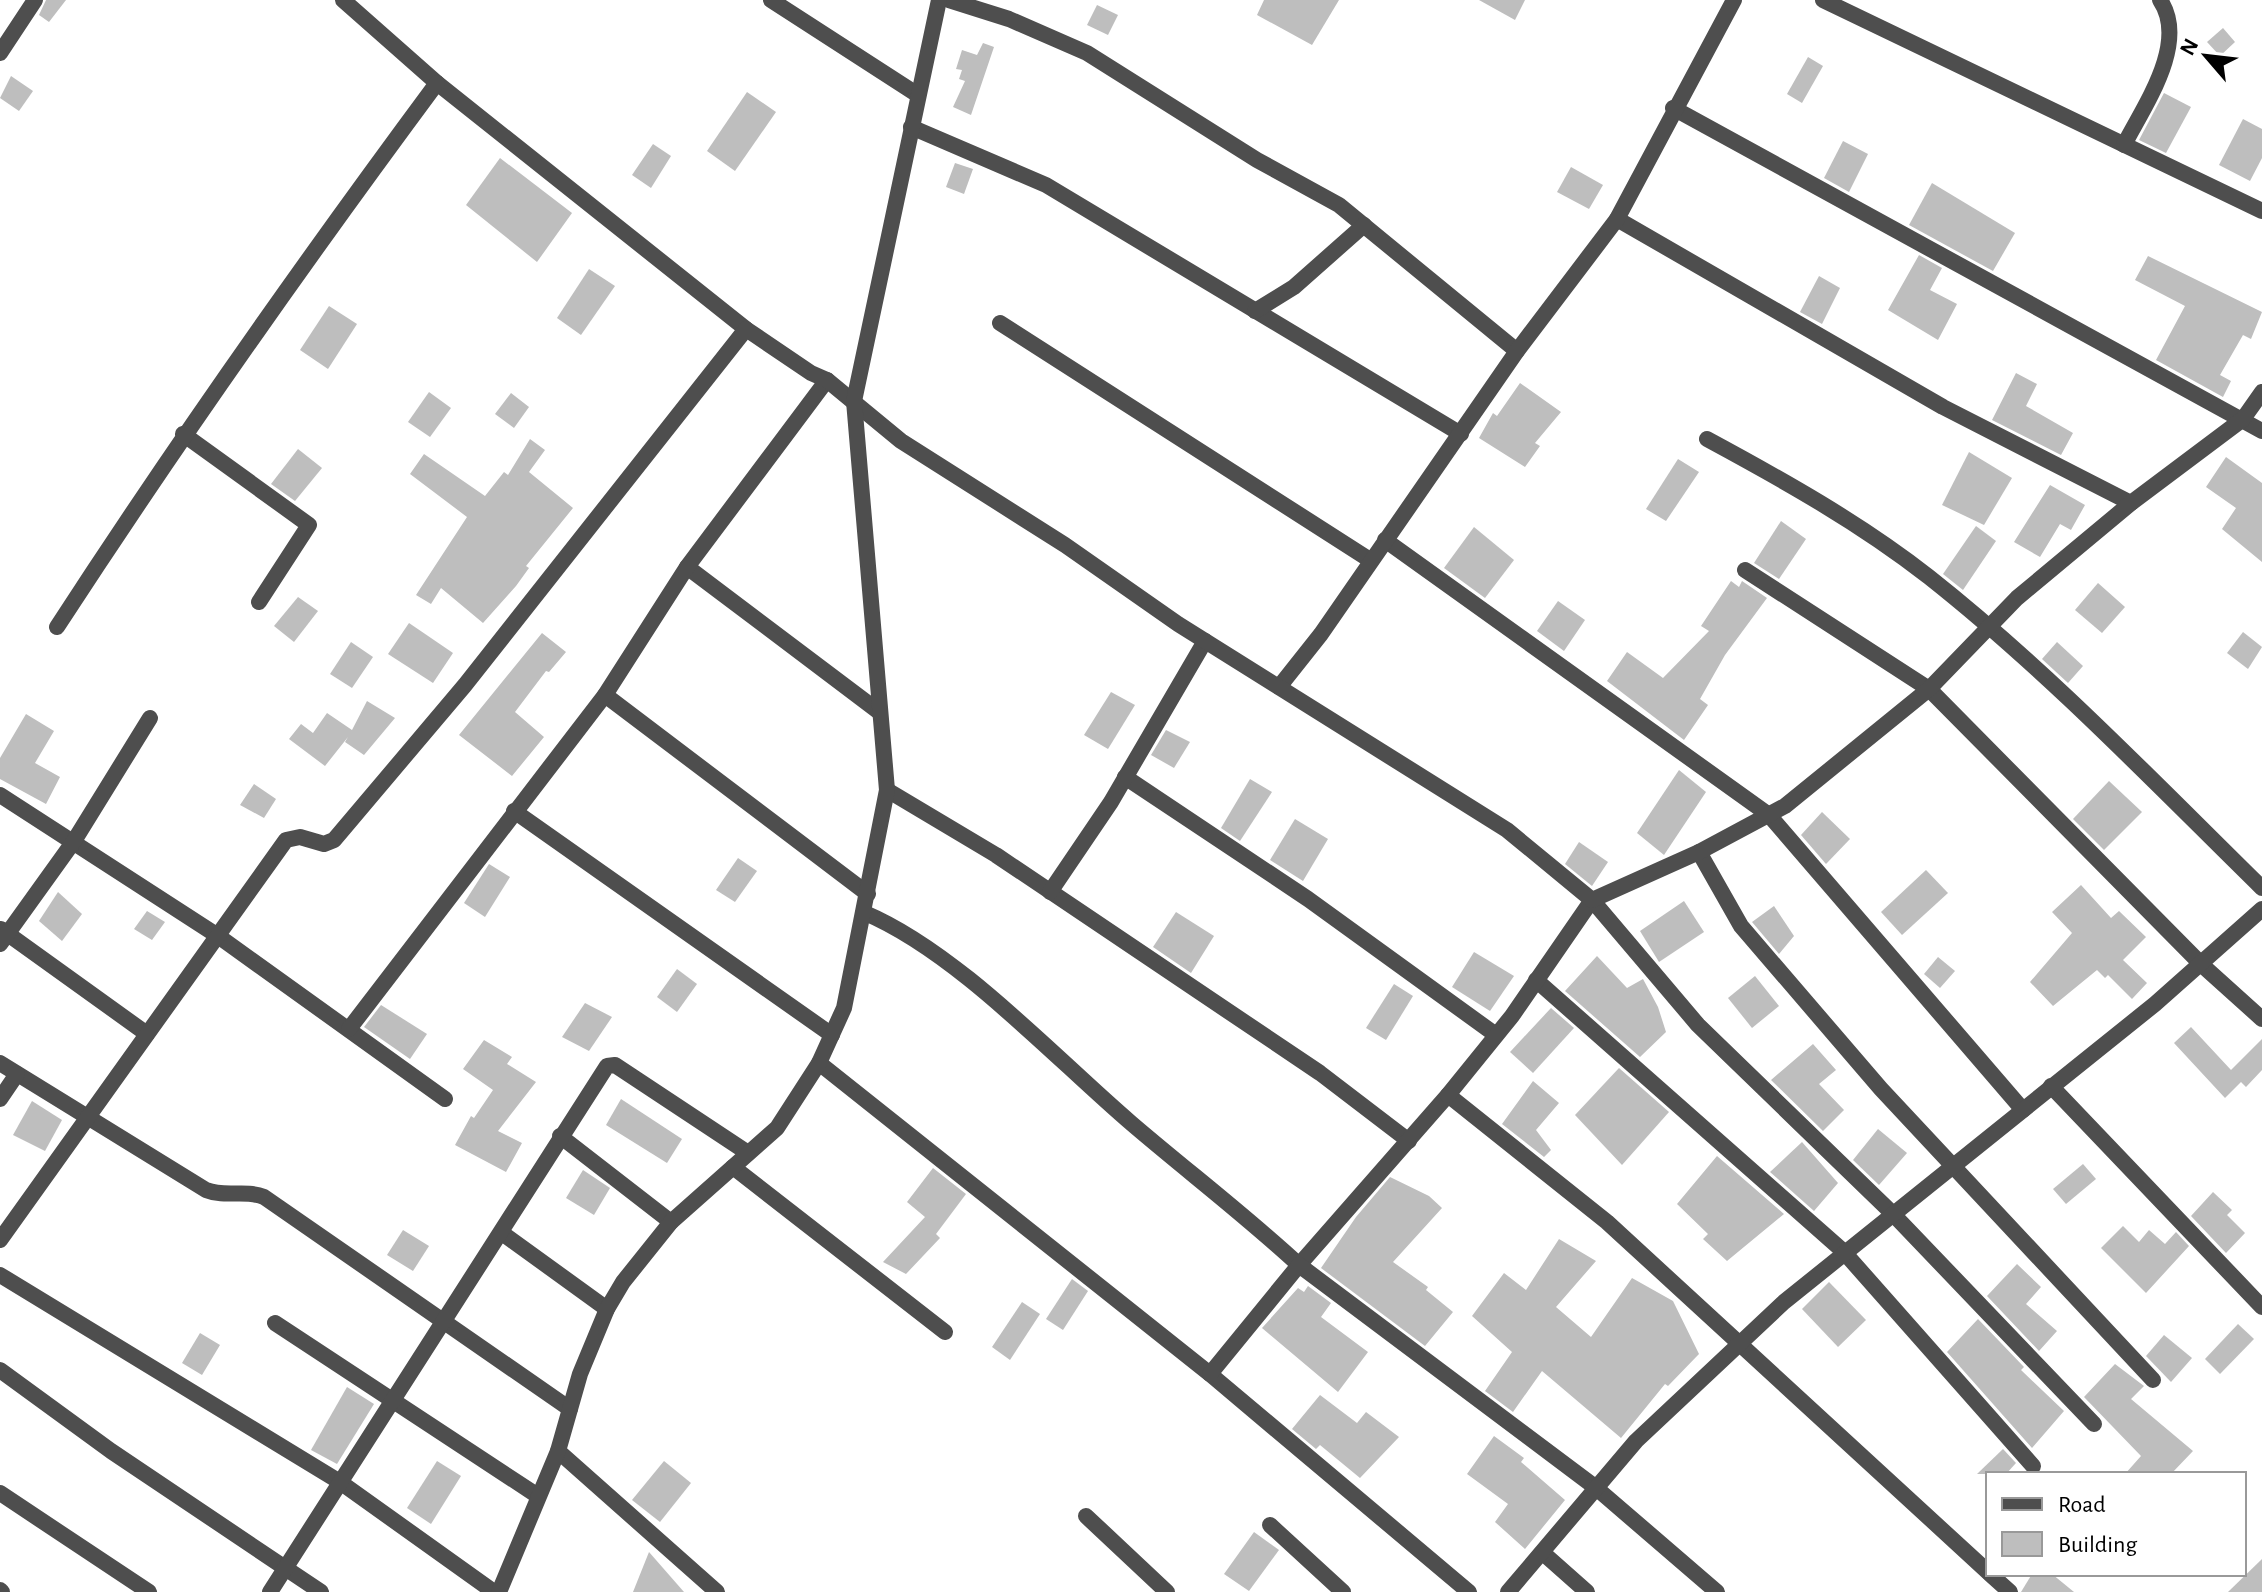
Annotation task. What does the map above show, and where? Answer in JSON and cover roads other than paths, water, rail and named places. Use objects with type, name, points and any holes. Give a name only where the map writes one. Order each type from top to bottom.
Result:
[{"type":"street","points":[[0,53],[35,0]]},
{"type":"street","points":[[343,0],[437,83],[746,329],[811,373],[827,380],[901,441],[1065,545],[1205,641],[1507,830],[1592,900],[1698,1025],[1892,1213],[2094,1424]]},
{"type":"street","points":[[771,0],[918,95]]},
{"type":"street","points":[[0,1275],[340,1482],[497,1592],[558,1451],[607,1309],[623,1282],[671,1222],[777,1128],[819,1063],[844,1008],[887,790],[854,401],[939,0]]},
{"type":"street","points":[[949,0],[1009,19],[1087,53],[1257,160],[1339,205],[1517,351]]},
{"type":"street","points":[[1279,687],[1321,634],[1517,351],[1617,219],[1673,108],[1734,0]]},
{"type":"street","points":[[1823,0],[2262,211]]},
{"type":"street","points":[[2124,145],[2166,57],[2170,29],[2167,11],[2160,0]]},
{"type":"street","points":[[57,627],[183,434],[292,278],[437,83]]},
{"type":"street","points":[[1673,108],[2262,431]]},
{"type":"street","points":[[911,127],[1046,185],[1461,434]]},
{"type":"street","points":[[1617,219],[1943,407],[2131,503]]},
{"type":"street","points":[[1255,311],[1294,287],[1364,225]]},
{"type":"street","points":[[1000,323],[1370,560]]},
{"type":"street","points":[[0,1240],[286,840],[300,837],[324,844],[334,840],[746,329]]},
{"type":"street","points":[[349,1029],[605,695],[687,567],[827,380]]},
{"type":"street","points":[[1210,1374],[1299,1265],[1448,1095],[1496,1035],[1592,900],[1699,852],[1785,806],[1929,689],[2017,598],[2131,503],[2243,419],[2262,392]]},
{"type":"street","points":[[183,434],[309,525],[259,602]]},
{"type":"street","points":[[1707,439],[1772,474],[1870,535],[1928,576],[2140,767],[2262,888]]},
{"type":"street","points":[[1385,540],[1769,815],[2023,1110]]},
{"type":"street","points":[[687,567],[878,711]]},
{"type":"street","points":[[1745,570],[1929,689],[2202,965],[2262,1019]]},
{"type":"street","points":[[1050,892],[1125,777],[1205,641]]},
{"type":"street","points":[[605,695],[868,894]]},
{"type":"street","points":[[147,1034],[3,935],[74,841],[150,718]]},
{"type":"street","points":[[1125,777],[1308,899],[1496,1035]]},
{"type":"street","points":[[887,790],[996,855],[1320,1073],[1409,1141]]},
{"type":"street","points":[[0,795],[218,936],[445,1099]]},
{"type":"street","points":[[514,811],[832,1035]]},
{"type":"street","points":[[1699,852],[1741,926],[1952,1167],[2153,1380]]},
{"type":"street","points":[[1508,1592],[1636,1441],[1739,1343],[1843,1251],[2202,965],[2262,909]]},
{"type":"street","points":[[865,913],[894,925],[958,972],[1130,1122],[1238,1208],[1299,1265],[1595,1487],[1717,1592]]},
{"type":"street","points":[[1536,980],[1843,1251],[2033,1466]]},
{"type":"street","points":[[0,1063],[89,1115],[206,1190],[225,1195],[252,1192],[264,1197],[570,1409]]},
{"type":"street","points":[[819,1063],[1210,1374],[1469,1592]]},
{"type":"street","points":[[270,1592],[605,1068],[613,1065],[748,1153]]},
{"type":"street","points":[[0,1099],[17,1074]]},
{"type":"street","points":[[2051,1086],[2262,1307]]},
{"type":"street","points":[[1448,1095],[1607,1222],[1986,1570]]},
{"type":"street","points":[[560,1136],[671,1222]]},
{"type":"street","points":[[733,1167],[945,1332]]},
{"type":"street","points":[[502,1233],[607,1309]]},
{"type":"street","points":[[275,1323],[538,1496]]},
{"type":"street","points":[[0,1370],[111,1451],[321,1592]]},
{"type":"street","points":[[558,1451],[717,1592]]},
{"type":"street","points":[[0,1493],[149,1592]]},
{"type":"street","points":[[1086,1516],[1167,1592]]},
{"type":"street","points":[[1270,1525],[1343,1592]]},
{"type":"street","points":[[1543,1553],[1587,1592]]},
{"type":"street","points":[[1992,1576],[2010,1592]]}]
